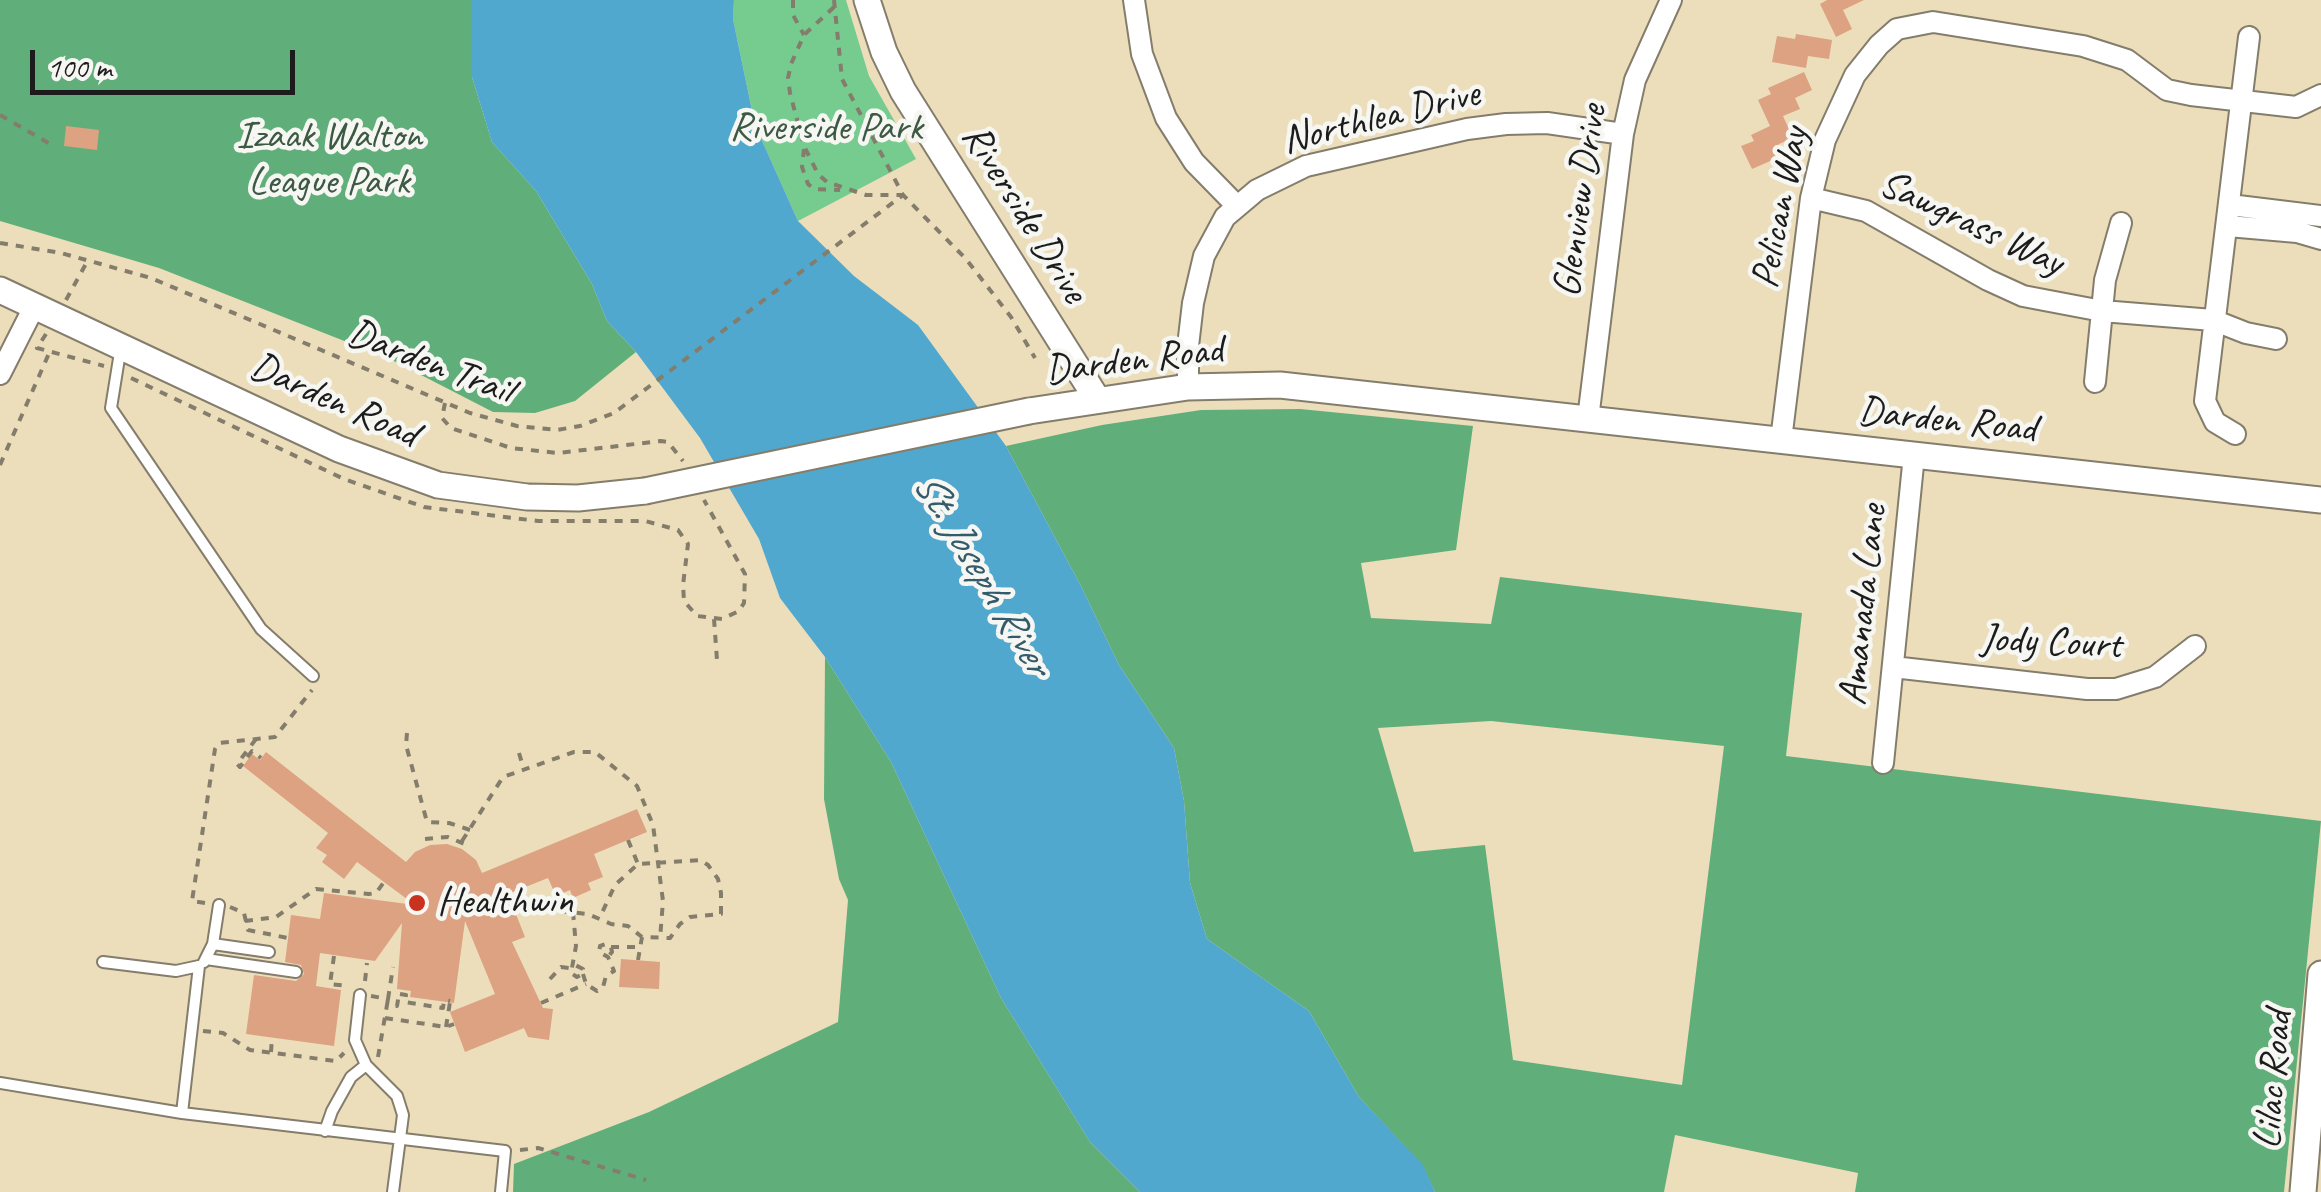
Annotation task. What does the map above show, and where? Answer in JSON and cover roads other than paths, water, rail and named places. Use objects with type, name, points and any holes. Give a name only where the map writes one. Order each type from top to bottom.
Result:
[{"type":"street","points":[[1134,0],[1142,54],[1166,118],[1194,162],[1236,205]]},
{"type":"street","name":"Glenview Drive","points":[[1588,419],[1622,134],[1636,80],[1671,0]]},
{"type":"street","name":"Riverside Drive","points":[[870,4],[884,52],[903,91],[1097,398]]},
{"type":"street","name":"Pelican Way","points":[[1781,440],[1811,198],[1824,140],[1855,74],[1897,29],[1916,24],[1957,24],[2083,46],[2127,60],[2168,90],[2240,103]]},
{"type":"street","points":[[2234,434],[2215,422],[2205,401],[2249,37]]},
{"type":"street","points":[[2240,103],[2296,107],[2321,95]]},
{"type":"street","name":"Northlea Drive","points":[[1188,387],[1188,346],[1198,280],[1212,240],[1236,205],[1257,190],[1306,166],[1467,129],[1547,123],[1622,134]]},
{"type":"street","name":"Sawgrass Way","points":[[1811,198],[1866,211],[2024,296],[2102,311],[2214,320],[2246,334],[2276,339]]},
{"type":"street","points":[[2229,216],[2298,222],[2321,216]]},
{"type":"street","points":[[2298,222],[2321,239]]},
{"type":"street","points":[[2102,311],[2105,280],[2121,223]]},
{"type":"street","name":"Darden Road","points":[[0,290],[339,449],[438,485],[526,497],[578,498],[646,490],[1097,398],[1188,387],[1280,385],[2321,500]]},
{"type":"street","points":[[0,374],[35,305]]},
{"type":"street","name":"Sawgrass Way","points":[[2095,382],[2102,311]]},
{"type":"street","name":"Amanada Lane","points":[[1883,763],[1914,455]]},
{"type":"street","name":"Jody Court","points":[[1892,667],[2116,689],[2155,677],[2195,646]]},
{"type":"street","name":"Lilac Road","points":[[2303,1192],[2314,1147],[2321,974]]},
{"type":"lane","points":[[122,346],[112,408],[261,629],[316,678]]},
{"type":"lane","points":[[182,1113],[203,962],[213,944],[218,905]]},
{"type":"lane","points":[[213,944],[269,952]]},
{"type":"lane","points":[[103,962],[176,971],[203,962],[296,972]]},
{"type":"lane","points":[[360,994],[355,1040],[366,1066],[398,1096],[403,1115],[393,1192]]},
{"type":"lane","points":[[326,1131],[351,1077],[366,1066]]},
{"type":"lane","points":[[0,1083],[182,1113],[505,1152],[501,1192]]},
{"type":"water","name":"St. Joseph River","points":[[472,0],[734,0],[733,19],[755,125],[798,221],[854,276],[918,325],[1006,446],[1119,665],[1174,748],[1184,801],[1190,883],[1207,939],[1309,1011],[1359,1097],[1423,1165],[1435,1192],[1140,1192],[1090,1142],[1001,998],[891,762],[825,657],[780,598],[759,539],[700,438],[636,352],[607,321],[592,284],[536,191],[492,142],[472,77]]},
{"type":"place","name":"Healthwin","points":[[417,903]]},
{"type":"park label","name":"Riverside Park","points":[[826,129]]},
{"type":"park label","name":"Izaak Walton League Park","points":[[329,160]]}]
